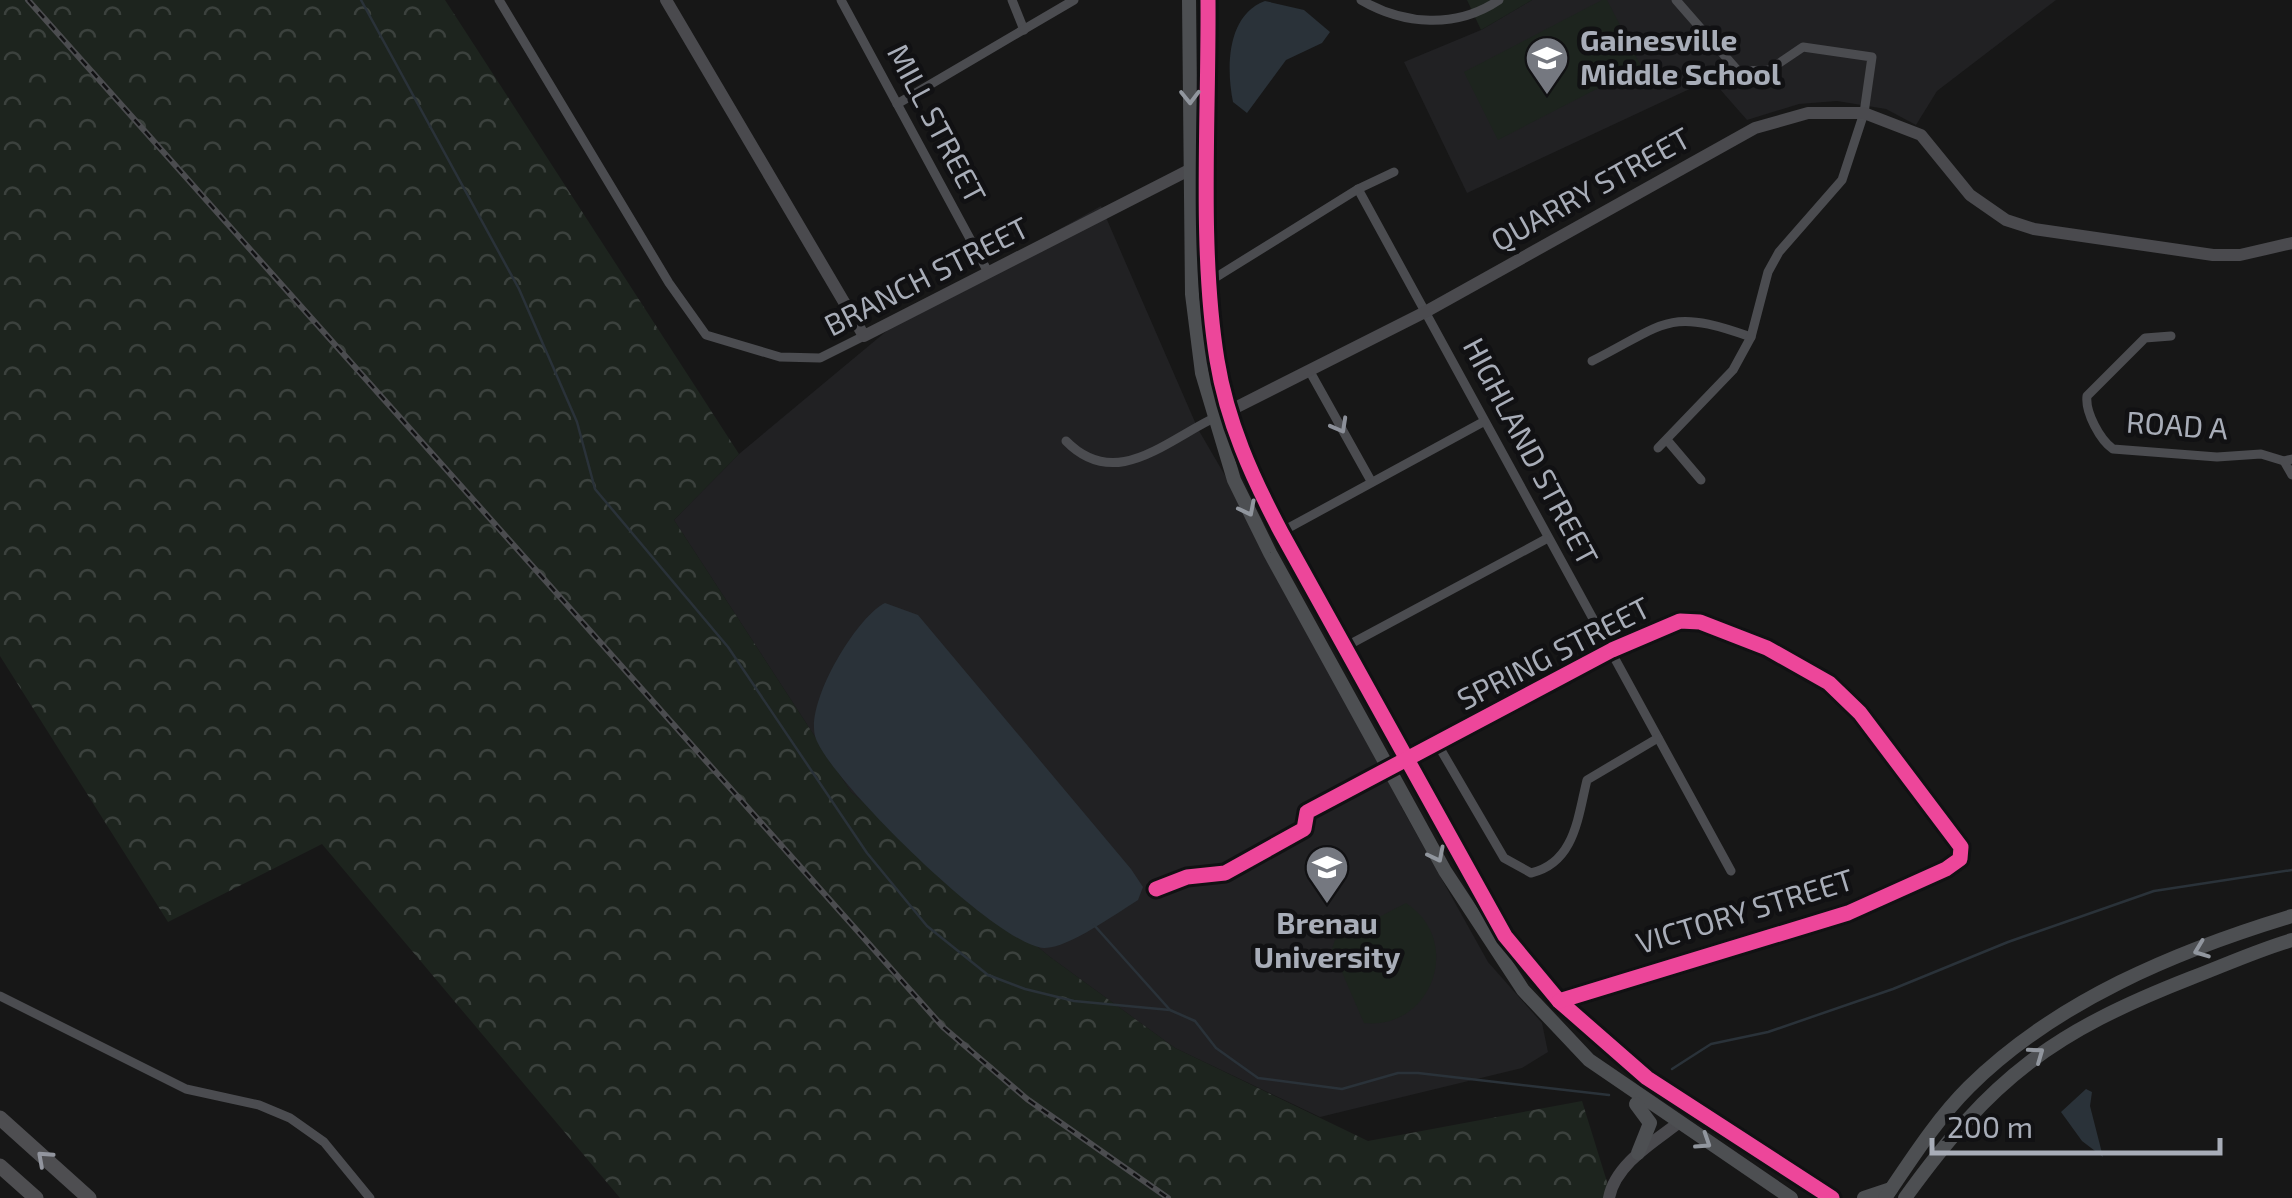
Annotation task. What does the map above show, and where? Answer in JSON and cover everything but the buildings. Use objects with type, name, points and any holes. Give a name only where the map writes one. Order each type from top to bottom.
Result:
[{"type":"highway","points":[[0,1118],[89,1198]]},
{"type":"highway","points":[[0,1166],[36,1198]]},
{"type":"main road","points":[[1189,0],[1192,294],[1212,418],[1234,480],[1270,553],[1494,951],[1553,1023],[1613,1078],[1791,1198]]},
{"type":"main road","points":[[1208,0],[1210,282],[1217,360],[1248,468],[1280,532],[1506,936],[1559,1001],[1648,1078],[1830,1197],[1846,1198]]},
{"type":"main road","points":[[1864,1198],[1889,1193],[1969,1087],[2051,1021],[2118,982],[2292,916]]},
{"type":"main road","points":[[1907,1196],[1982,1100],[2051,1044],[2128,1003],[2292,940]]},
{"type":"main road","points":[[1613,1078],[1648,1116],[1650,1134],[1638,1154]]},
{"type":"street","name":"BRANCH STREET","points":[[499,0],[669,283],[706,335],[780,356],[820,358],[1191,169]]},
{"type":"street","points":[[666,0],[864,336]]},
{"type":"street","name":"MILL STREET","points":[[841,0],[988,272]]},
{"type":"street","points":[[1012,0],[1024,30]]},
{"type":"street","points":[[898,104],[1074,0]]},
{"type":"street","points":[[1361,0],[1420,22],[1463,16],[1499,0]]},
{"type":"street","points":[[1658,448],[1733,370],[1751,338],[1768,272],[1791,236],[1842,180],[1864,113],[1872,57],[1803,47],[1769,70],[1738,71],[1676,0]]},
{"type":"street","name":"QUARRY STREET","points":[[1229,411],[1427,311],[1755,128],[1808,112],[1864,113],[1921,135],[1970,195],[1990,213],[2034,229],[2182,252],[2240,254],[2292,243]]},
{"type":"street","points":[[1210,282],[1358,189],[1394,172]]},
{"type":"street","name":"HIGHLAND STREET","points":[[1358,189],[1427,311],[1546,539],[1612,650],[1731,871]]},
{"type":"street","points":[[1592,361],[1676,318],[1698,319],[1751,338]]},
{"type":"street","name":"ROAD A","points":[[2170,336],[2145,338],[2087,396],[2086,404],[2105,443],[2113,449],[2217,457],[2261,454],[2288,460],[2292,475]]},
{"type":"street","points":[[1309,370],[1371,482]]},
{"type":"street","points":[[1066,441],[1083,459],[1120,465],[1229,411]]},
{"type":"street","points":[[1280,532],[1483,422]]},
{"type":"street","points":[[1667,440],[1702,480]]},
{"type":"street","points":[[1343,648],[1546,539]]},
{"type":"street","name":"SPRING STREET","points":[[1156,888],[1188,877],[1224,873],[1304,829],[1307,812],[1612,650],[1680,620],[1700,622],[1767,648],[1829,683],[1860,713],[1957,840],[1960,859],[1946,870]]},
{"type":"street","points":[[1438,745],[1504,858],[1531,873],[1550,865],[1576,832],[1587,780],[1658,738]]},
{"type":"street","name":"VICTORY STREET","points":[[1559,1001],[1848,913],[1946,870]]},
{"type":"street","points":[[0,996],[186,1089],[259,1105],[290,1118],[324,1142],[370,1198]]},
{"type":"street","points":[[1621,1198],[1610,1191],[1638,1154],[1677,1124]]},
{"type":"shaded area","name":"Gainesville Middle School","points":[[1532,0],[2056,0],[1937,91],[1916,125],[1886,109],[1837,101],[1799,104],[1747,120],[1711,79],[1467,193],[1404,62],[1481,30]]},
{"type":"shaded area","points":[[1265,1],[1304,10],[1330,32],[1322,43],[1286,60],[1247,113],[1233,102],[1232,44],[1243,18]]},
{"type":"shaded area","points":[[1101,206],[1198,429],[1413,799],[1401,806],[1488,962],[1542,1023],[1548,1052],[1522,1068],[1320,1117],[1175,1048],[1050,957],[851,792],[674,520],[739,454],[907,314]]},
{"type":"shaded area","points":[[885,603],[918,615],[1131,869],[1143,887],[1138,900],[1054,947],[1044,948],[1022,940],[956,893],[852,790],[816,739],[817,706],[847,643]]},
{"type":"shaded area","points":[[2086,1089],[2092,1092],[2090,1106],[2103,1157],[2082,1141],[2061,1112]]},
{"type":"green space","points":[[0,0],[445,0],[739,454],[674,520],[851,792],[1050,957],[1175,1048],[1368,1141],[1582,1101],[1612,1198],[620,1198],[322,844],[168,922],[0,656]]},
{"type":"green space","points":[[1467,0],[1532,0],[1481,30]]},
{"type":"green space","points":[[1607,0],[1641,66],[1498,140],[1464,72]]},
{"type":"green space","points":[[1406,903],[1424,919],[1433,939],[1436,960],[1432,980],[1407,1013],[1388,1021],[1364,1023],[1332,949],[1335,940]]},
{"type":"waterway","points":[[361,0],[519,289],[577,422],[595,489],[728,647],[867,853],[927,926],[988,975],[1025,989],[1074,1001],[1170,1010],[1195,1021],[1216,1048],[1258,1078],[1342,1089],[1398,1073],[1418,1073],[1609,1095]]},
{"type":"waterway","points":[[1672,1069],[1711,1044],[1768,1032],[1893,989],[2008,942],[2154,891],[2292,870]]},
{"type":"waterway","points":[[1094,925],[1170,1010]]},
{"type":"railway","points":[[28,0],[943,1027],[1027,1099],[1168,1198]]},
{"type":"cycle path","points":[[1208,0],[1207,227],[1211,317],[1227,405],[1242,449],[1281,532],[1505,936],[1559,1001],[1647,1078],[1832,1198]]},
{"type":"cycle path","points":[[1156,889],[1187,877],[1225,873],[1304,829],[1307,812],[1612,650],[1680,621],[1700,622],[1767,648],[1829,683],[1860,713],[1961,847],[1960,859],[1946,869],[1848,913],[1559,1001]]},
{"type":"place","name":"Gainesville Middle School","points":[[1547,96]]},
{"type":"place","name":"Brenau University","points":[[1327,905]]}]
